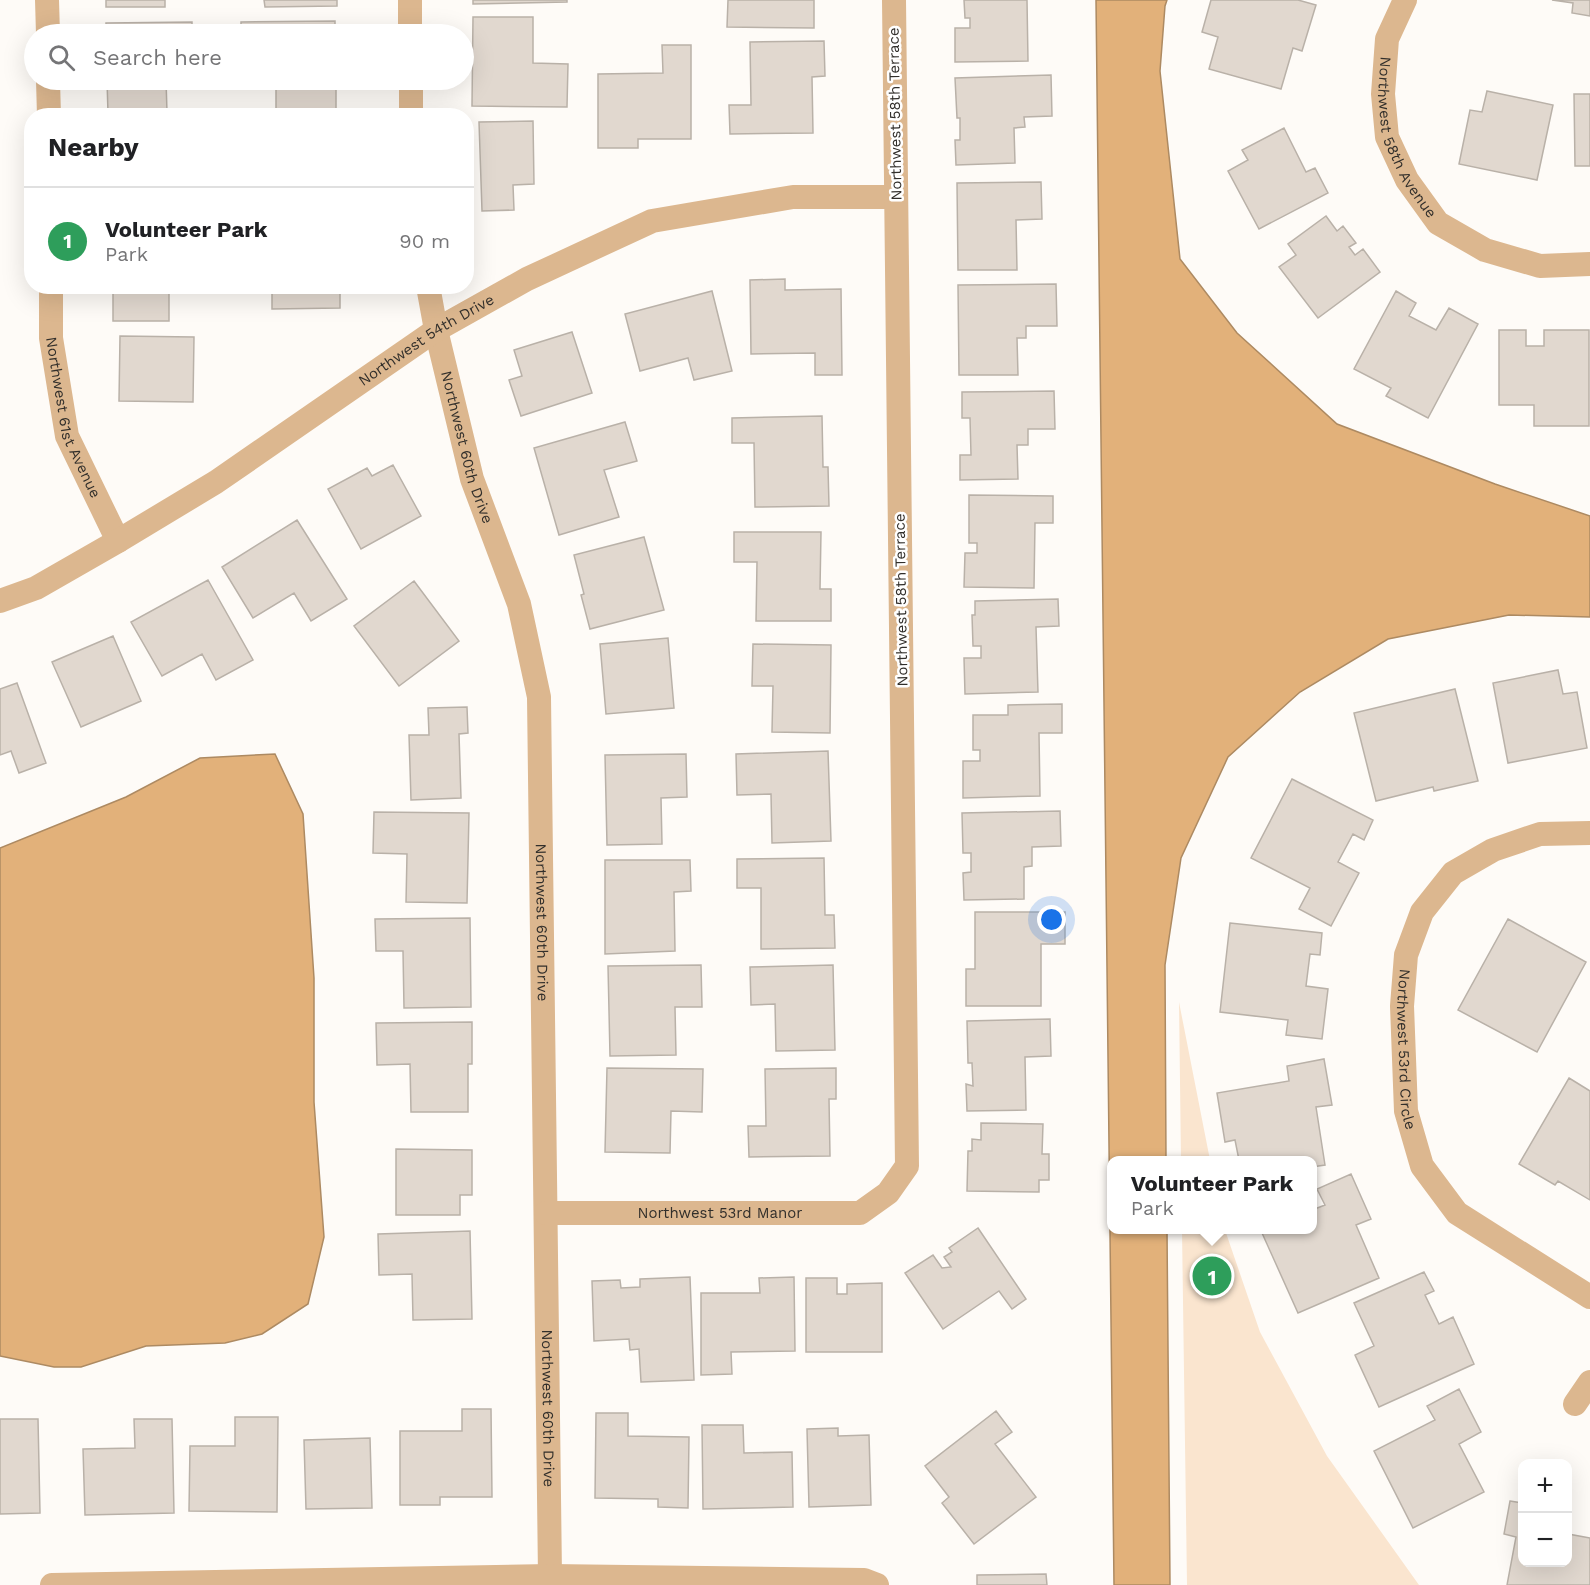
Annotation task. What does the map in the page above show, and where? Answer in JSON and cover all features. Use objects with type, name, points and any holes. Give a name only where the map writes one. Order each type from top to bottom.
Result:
[{"type":"street","points":[[47,0],[48,24]]},
{"type":"street","points":[[410,0],[410,24]]},
{"type":"street","name":"Northwest 58th Terrace","points":[[888,1193],[907,1166],[894,0]]},
{"type":"street","name":"Northwest 58th Avenue","points":[[1405,0],[1387,39],[1383,94],[1387,137],[1407,180],[1438,223],[1485,250],[1540,266],[1590,264]]},
{"type":"street","points":[[48,90],[49,108]]},
{"type":"street","points":[[411,90],[411,108]]},
{"type":"street","name":"Northwest 54th Drive","points":[[0,601],[36,588],[216,482],[436,330],[527,279],[652,221],[794,198],[896,198]]},
{"type":"street","name":"Northwest 61st Avenue","points":[[51,294],[51,338],[67,436],[118,541]]},
{"type":"street","name":"Northwest 60th Drive","points":[[429,294],[472,479],[519,604],[539,697],[550,1576]]},
{"type":"street","name":"Northwest 53rd Circle","points":[[1590,834],[1540,834],[1493,850],[1453,873],[1422,912],[1406,955],[1402,1006],[1406,1111],[1422,1166],[1457,1213],[1590,1297]]},
{"type":"street","name":"Northwest 53rd Manor","points":[[546,1213],[860,1213],[888,1193]]},
{"type":"street","points":[[1575,1404],[1590,1382]]},
{"type":"street","points":[[52,1585],[550,1576],[864,1580],[877,1585]]},
{"type":"shaded area","points":[[1096,0],[1167,0],[1160,71],[1180,259],[1237,333],[1337,424],[1495,484],[1590,516],[1590,617],[1509,615],[1388,639],[1300,692],[1228,757],[1181,858],[1165,965],[1166,1156],[1109,1156]]},
{"type":"shaded area","points":[[275,754],[303,814],[314,978],[314,1102],[324,1237],[308,1304],[262,1334],[225,1343],[146,1346],[81,1367],[54,1367],[0,1356],[0,848],[126,797],[200,758]]},
{"type":"shaded area","points":[[1179,1002],[1209,1156],[1181,1156]]},
{"type":"shaded area","points":[[1110,1234],[1167,1234],[1170,1585],[1114,1585]]},
{"type":"shaded area","points":[[1182,1234],[1226,1234],[1260,1332],[1327,1456],[1419,1585],[1187,1585]]},
{"type":"building","points":[[106,0],[165,0],[165,7],[106,7]]},
{"type":"building","points":[[264,0],[337,0],[337,6],[265,7]]},
{"type":"building","points":[[473,0],[567,0],[567,2],[473,4]]},
{"type":"building","points":[[728,0],[814,0],[814,28],[727,27]]},
{"type":"building","points":[[964,0],[1027,0],[1028,61],[955,62],[955,28],[970,28],[970,18],[965,18]]},
{"type":"building","points":[[1211,0],[1298,0],[1316,5],[1302,51],[1293,48],[1281,89],[1209,69],[1218,37],[1202,32]]},
{"type":"building","points":[[1552,0],[1590,0],[1590,16],[1572,13],[1573,3]]},
{"type":"building","points":[[473,17],[533,17],[533,63],[568,64],[567,107],[472,106],[472,90],[474,90]]},
{"type":"building","points":[[335,21],[335,24],[241,24],[241,22]]},
{"type":"building","points":[[192,22],[192,24],[106,24]]},
{"type":"building","points":[[824,41],[825,76],[812,77],[813,133],[730,134],[729,105],[751,105],[750,42]]},
{"type":"building","points":[[662,45],[691,45],[691,139],[638,139],[638,148],[598,148],[598,74],[663,73]]},
{"type":"building","points":[[1051,75],[1052,116],[1024,117],[1025,127],[1014,128],[1015,163],[956,165],[955,140],[960,140],[960,118],[957,118],[955,78]]},
{"type":"building","points":[[107,90],[166,90],[167,108],[108,108]]},
{"type":"building","points":[[276,90],[336,90],[336,108],[276,108]]},
{"type":"building","points":[[1487,91],[1553,105],[1537,180],[1459,164],[1470,110],[1482,112]]},
{"type":"building","points":[[1574,94],[1590,94],[1590,166],[1575,166]]},
{"type":"building","points":[[533,121],[534,184],[513,185],[514,210],[482,211],[479,122]]},
{"type":"building","points":[[1284,128],[1306,172],[1315,168],[1328,193],[1259,229],[1228,171],[1248,160],[1242,150]]},
{"type":"building","points":[[1041,182],[1042,219],[1016,220],[1017,270],[958,270],[957,183]]},
{"type":"building","points":[[1326,216],[1337,231],[1343,226],[1356,243],[1349,247],[1355,255],[1363,249],[1380,272],[1318,318],[1279,267],[1296,255],[1288,244]]},
{"type":"building","points":[[785,279],[785,290],[841,289],[842,375],[815,375],[815,353],[751,354],[750,280]]},
{"type":"building","points":[[1056,284],[1057,326],[1026,326],[1026,338],[1017,338],[1018,375],[959,375],[958,285]]},
{"type":"building","points":[[712,291],[732,371],[694,380],[688,358],[640,371],[625,314]]},
{"type":"building","points":[[1396,291],[1416,303],[1409,316],[1436,330],[1449,308],[1478,324],[1428,418],[1386,396],[1391,388],[1354,369]]},
{"type":"building","points":[[113,294],[169,294],[169,321],[113,321]]},
{"type":"building","points":[[272,294],[340,294],[340,308],[272,309]]},
{"type":"building","points":[[1499,330],[1526,330],[1526,346],[1544,346],[1544,330],[1589,330],[1589,426],[1534,426],[1534,405],[1499,405]]},
{"type":"building","points":[[572,332],[592,393],[521,416],[509,380],[522,376],[514,350]]},
{"type":"building","points":[[120,336],[194,337],[193,402],[119,401]]},
{"type":"building","points":[[1054,391],[1055,429],[1028,429],[1028,445],[1017,445],[1018,479],[960,480],[960,455],[971,455],[970,418],[962,418],[962,392]]},
{"type":"building","points":[[822,416],[823,467],[828,467],[829,506],[755,507],[754,443],[732,443],[732,418]]},
{"type":"building","points":[[625,422],[637,461],[604,470],[619,517],[559,535],[534,448]]},
{"type":"building","points":[[393,465],[421,516],[361,549],[328,489],[367,468],[372,476]]},
{"type":"building","points":[[969,495],[1053,496],[1053,523],[1035,523],[1034,588],[964,587],[965,553],[977,553],[977,543],[969,543]]},
{"type":"building","points":[[297,520],[347,599],[311,621],[294,593],[253,618],[222,567]]},
{"type":"building","points":[[734,532],[821,532],[820,589],[831,589],[831,621],[756,621],[757,562],[734,562]]},
{"type":"building","points":[[644,537],[664,610],[590,629],[574,555]]},
{"type":"building","points":[[208,580],[253,660],[216,680],[202,654],[162,676],[131,622]]},
{"type":"building","points":[[414,581],[459,641],[399,686],[354,626]]},
{"type":"building","points":[[1058,599],[1059,626],[1036,627],[1038,692],[965,694],[964,658],[981,658],[981,646],[973,646],[972,615],[975,615],[975,601]]},
{"type":"building","points":[[113,636],[141,701],[81,727],[52,662]]},
{"type":"building","points":[[668,638],[674,708],[606,714],[600,644]]},
{"type":"building","points":[[753,644],[831,645],[830,733],[772,732],[773,686],[752,686]]},
{"type":"building","points":[[1558,670],[1563,694],[1577,692],[1587,748],[1508,763],[1493,683]]},
{"type":"building","points":[[17,683],[46,763],[19,773],[11,751],[0,755],[0,689]]},
{"type":"building","points":[[1455,689],[1478,781],[1434,791],[1433,787],[1376,801],[1354,713]]},
{"type":"building","points":[[1062,704],[1062,733],[1039,733],[1040,796],[963,798],[963,761],[980,761],[980,750],[973,750],[973,715],[1008,715],[1008,705]]},
{"type":"building","points":[[467,707],[468,733],[459,734],[461,798],[411,800],[409,735],[429,735],[428,708]]},
{"type":"building","points":[[828,751],[831,841],[772,843],[771,794],[737,795],[736,754]]},
{"type":"building","points":[[686,754],[687,797],[661,798],[662,844],[607,845],[605,755]]},
{"type":"building","points":[[1292,779],[1373,820],[1364,840],[1353,834],[1338,862],[1359,873],[1331,926],[1299,909],[1310,888],[1251,858]]},
{"type":"building","points":[[1060,811],[1061,846],[1032,847],[1032,866],[1024,867],[1024,899],[964,900],[963,873],[971,872],[971,853],[963,853],[962,813]]},
{"type":"building","points":[[374,812],[469,813],[467,903],[406,902],[407,854],[373,853]]},
{"type":"building","points":[[824,858],[825,915],[834,915],[835,948],[761,949],[761,888],[737,888],[737,859]]},
{"type":"building","points":[[605,860],[690,860],[691,891],[674,892],[675,951],[605,954]]},
{"type":"building","points":[[975,912],[1065,912],[1065,944],[1041,944],[1041,1006],[966,1006],[966,969],[975,969]]},
{"type":"building","points":[[470,918],[471,1007],[404,1008],[403,951],[376,951],[375,919]]},
{"type":"building","points":[[1508,919],[1586,962],[1537,1052],[1458,1010]]},
{"type":"building","points":[[1230,923],[1322,933],[1320,955],[1310,954],[1306,986],[1328,989],[1322,1039],[1286,1035],[1288,1020],[1220,1012]]},
{"type":"building","points":[[701,965],[702,1007],[675,1007],[676,1055],[610,1056],[608,966]]},
{"type":"building","points":[[833,965],[835,1050],[776,1051],[775,1004],[751,1005],[750,967]]},
{"type":"building","points":[[1050,1019],[1051,1056],[1025,1057],[1026,1110],[967,1111],[966,1084],[973,1086],[972,1063],[968,1063],[967,1021]]},
{"type":"building","points":[[472,1022],[472,1064],[468,1064],[468,1112],[411,1112],[410,1064],[377,1065],[376,1023]]},
{"type":"building","points":[[1324,1059],[1332,1105],[1316,1107],[1325,1165],[1317,1166],[1317,1156],[1238,1156],[1235,1140],[1225,1142],[1217,1093],[1289,1081],[1287,1066]]},
{"type":"building","points":[[607,1068],[703,1069],[702,1112],[671,1111],[670,1153],[605,1152]]},
{"type":"building","points":[[836,1068],[836,1099],[829,1099],[830,1156],[749,1157],[748,1126],[766,1126],[765,1069]]},
{"type":"building","points":[[1569,1078],[1590,1091],[1590,1200],[1558,1181],[1555,1185],[1519,1164]]},
{"type":"building","points":[[981,1123],[1043,1124],[1042,1154],[1049,1154],[1049,1180],[1039,1180],[1039,1192],[967,1191],[968,1151],[972,1151],[972,1139],[981,1140]]},
{"type":"building","points":[[396,1149],[472,1150],[472,1195],[460,1195],[460,1215],[396,1215]]},
{"type":"building","points":[[1351,1174],[1371,1219],[1356,1225],[1379,1278],[1298,1313],[1262,1234],[1317,1234],[1317,1208],[1325,1205],[1317,1189]]},
{"type":"building","points":[[978,1228],[1026,1299],[1012,1309],[999,1291],[943,1329],[905,1273],[933,1255],[942,1268],[951,1267],[944,1257],[952,1252],[949,1248]]},
{"type":"building","points":[[470,1231],[472,1319],[413,1320],[412,1274],[379,1275],[378,1234]]},
{"type":"building","points":[[1424,1272],[1434,1291],[1425,1295],[1439,1324],[1453,1317],[1474,1364],[1379,1407],[1355,1355],[1374,1346],[1354,1303]]},
{"type":"building","points":[[690,1277],[694,1380],[641,1382],[639,1349],[630,1350],[629,1339],[594,1341],[592,1281],[620,1280],[621,1288],[640,1287],[640,1279]]},
{"type":"building","points":[[794,1277],[795,1351],[731,1352],[732,1374],[701,1375],[701,1293],[760,1293],[759,1278]]},
{"type":"building","points":[[806,1278],[837,1278],[837,1294],[847,1294],[847,1284],[882,1283],[882,1352],[806,1352]]},
{"type":"building","points":[[1459,1389],[1481,1432],[1459,1444],[1484,1492],[1413,1528],[1374,1451],[1435,1420],[1427,1406]]},
{"type":"building","points":[[462,1409],[491,1409],[492,1497],[440,1497],[440,1505],[400,1505],[400,1431],[462,1431]]},
{"type":"building","points":[[996,1411],[1012,1432],[995,1444],[1036,1497],[974,1544],[942,1503],[949,1497],[925,1466]]},
{"type":"building","points":[[596,1413],[628,1413],[628,1436],[689,1437],[688,1508],[658,1507],[658,1499],[595,1498]]},
{"type":"building","points":[[235,1417],[278,1417],[277,1512],[189,1511],[190,1446],[235,1446]]},
{"type":"building","points":[[0,1419],[38,1419],[40,1513],[0,1514]]},
{"type":"building","points":[[134,1419],[172,1419],[174,1513],[85,1515],[83,1449],[135,1448]]},
{"type":"building","points":[[702,1425],[743,1425],[744,1453],[792,1452],[793,1507],[703,1509]]},
{"type":"building","points":[[838,1428],[838,1436],[869,1435],[871,1505],[809,1507],[807,1429]]},
{"type":"building","points":[[370,1438],[372,1508],[306,1509],[304,1440]]},
{"type":"building","points":[[1510,1501],[1518,1502],[1518,1567],[1572,1567],[1572,1535],[1590,1538],[1590,1585],[1507,1585],[1516,1537],[1504,1534]]},
{"type":"building","points":[[1046,1574],[1047,1585],[977,1585],[977,1575]]},
{"type":"place","name":"Volunteer Park","points":[[1212,1276]]}]
